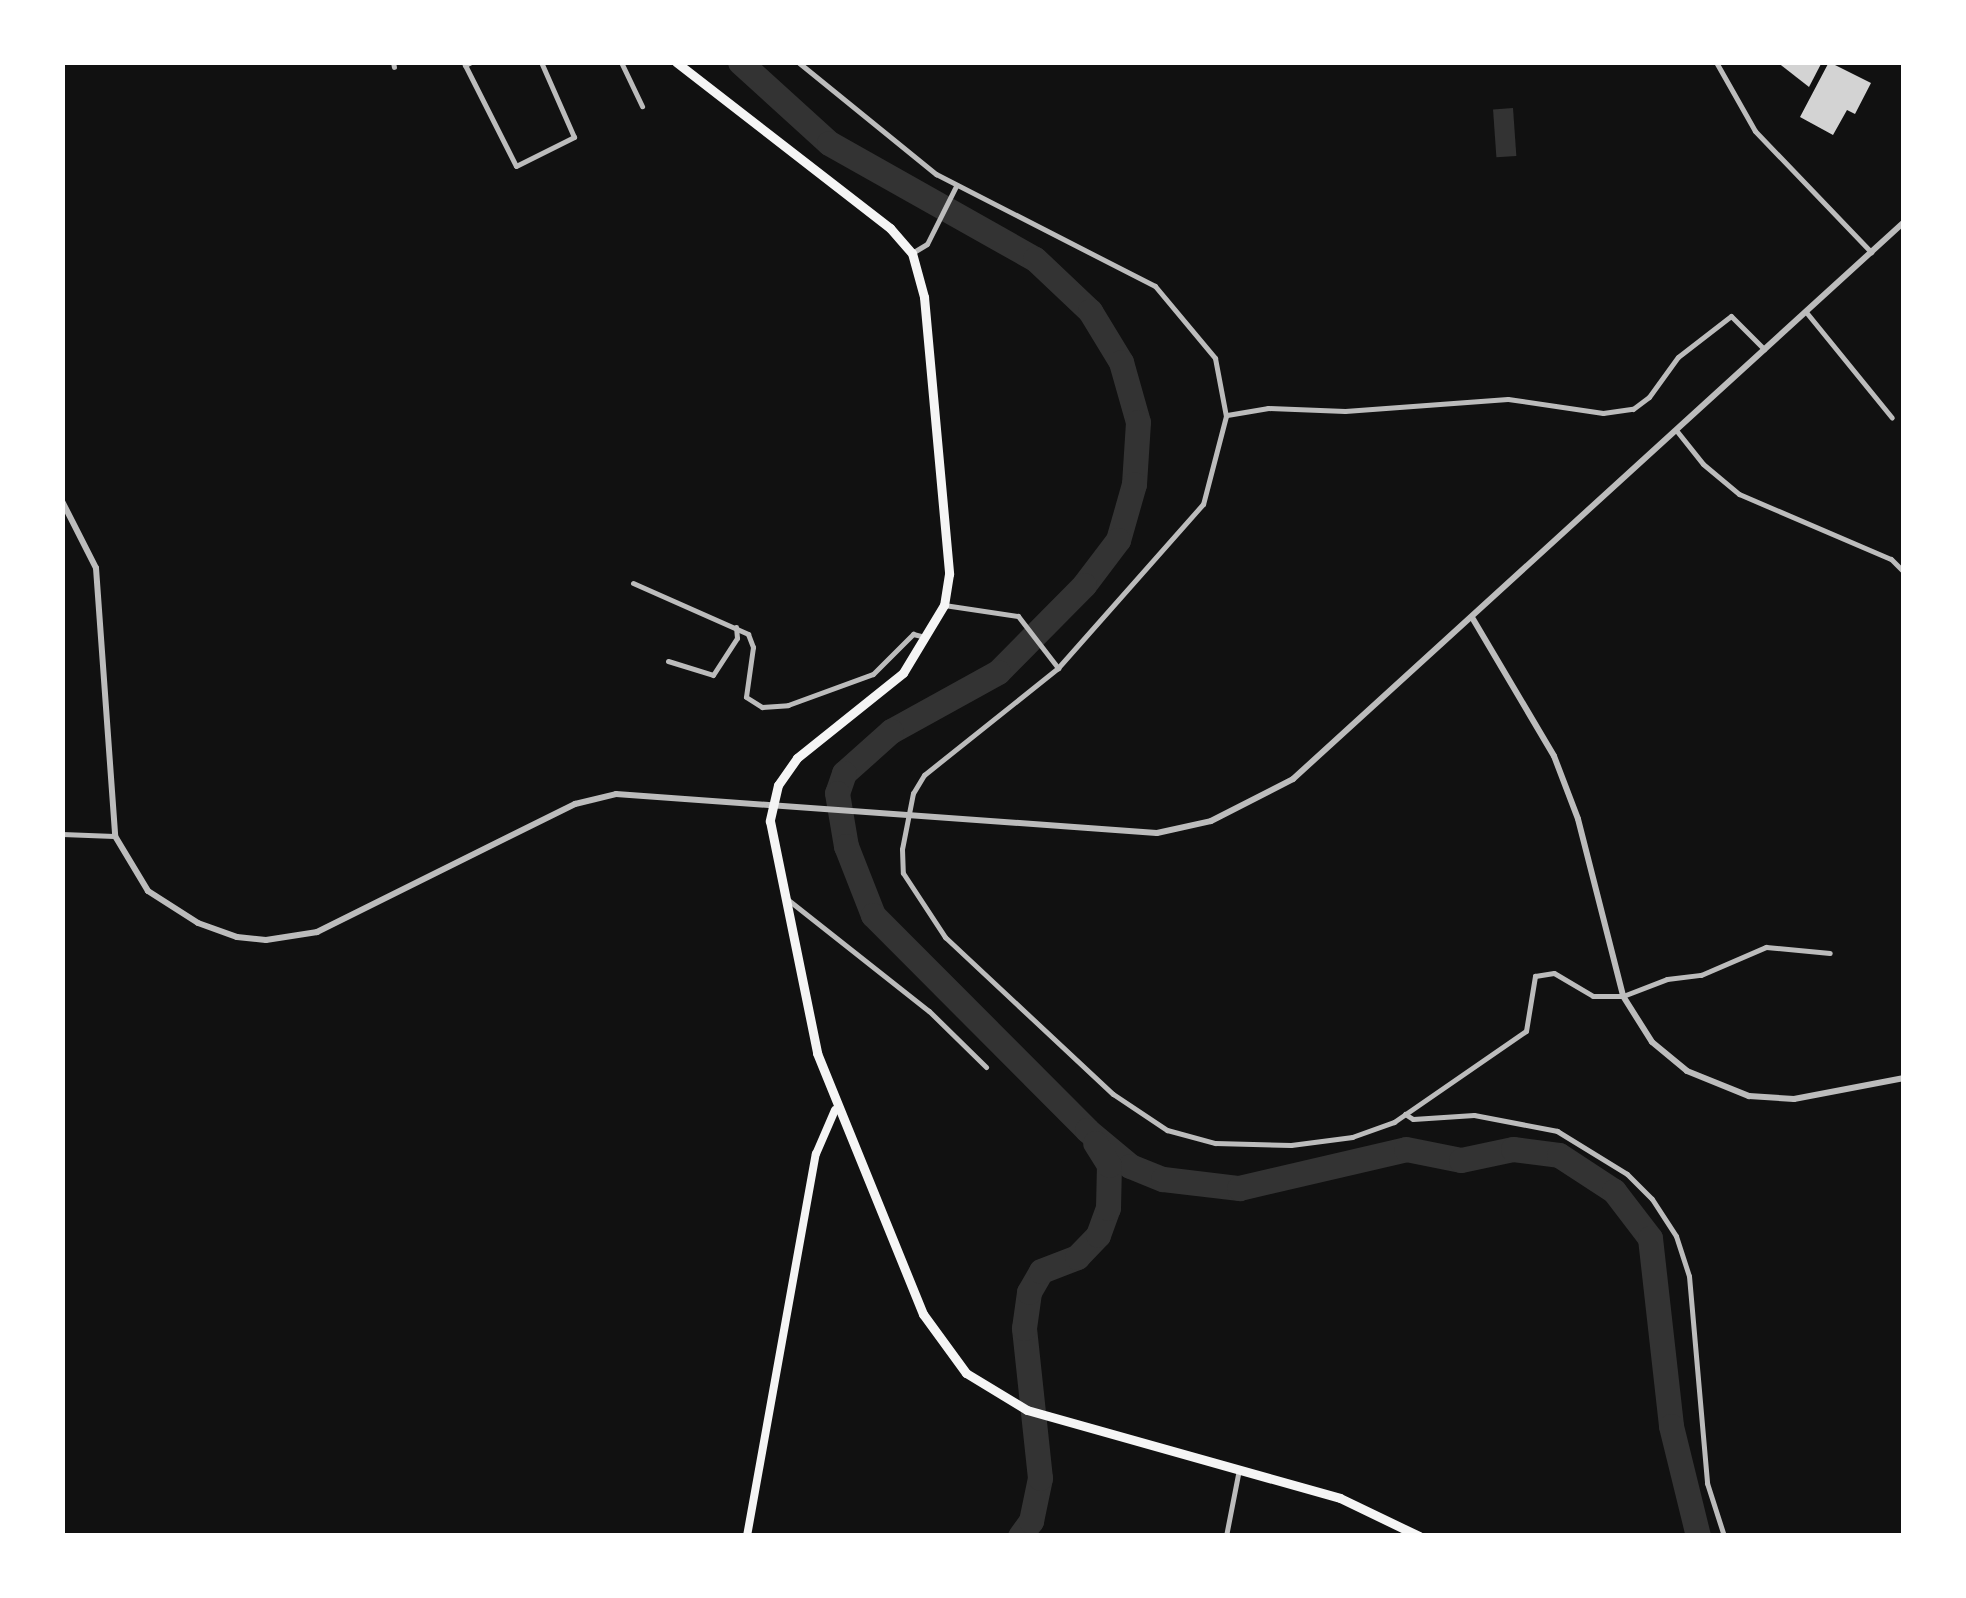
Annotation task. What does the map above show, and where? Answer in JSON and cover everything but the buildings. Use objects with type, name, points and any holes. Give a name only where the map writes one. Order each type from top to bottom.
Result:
[{"type":"highway","points":[[676,62],[876,216],[912,253],[924,297],[949,574],[944,606],[903,673],[797,758],[771,804],[785,897],[835,1110],[936,1338],[966,1374],[1045,1418],[1350,1502],[1418,1536]]},
{"type":"main road","points":[[747,1536],[816,1154],[835,1110]]},
{"type":"street","points":[[467,63],[516,166],[574,137],[541,62]]},
{"type":"street","points":[[621,62],[642,106]]},
{"type":"street","points":[[798,62],[911,156],[956,187],[1155,286],[1215,358],[1226,416],[1203,504],[1058,668],[941,758],[918,784],[903,816],[903,873],[945,938],[1145,1118],[1215,1144],[1291,1145],[1352,1136],[1405,1114],[1526,1031],[1535,976],[1554,973],[1593,996],[1623,996],[1667,979],[1702,976],[1766,947],[1830,952]]},
{"type":"street","points":[[1716,62],[1755,132],[1871,252]]},
{"type":"street","points":[[912,253],[928,240],[956,187]]},
{"type":"street","points":[[62,501],[96,568],[115,836],[136,878],[167,907],[238,937],[266,940],[317,932],[575,804],[666,793],[1113,835],[1211,821],[1292,779],[1904,222]]},
{"type":"street","points":[[1806,312],[1892,418]]},
{"type":"street","points":[[1226,416],[1268,408],[1344,411],[1508,399],[1602,413],[1632,409],[1649,397],[1678,357],[1731,316],[1764,348]]},
{"type":"street","points":[[1676,430],[1703,464],[1740,494],[1891,558],[1904,572]]},
{"type":"street","points":[[633,583],[736,626],[753,647],[746,696],[769,708],[874,674],[913,634],[927,638]]},
{"type":"street","points":[[944,606],[1018,616],[1058,668]]},
{"type":"street","points":[[1472,619],[1554,756],[1578,820],[1623,996],[1668,1056],[1731,1091],[1794,1099],[1904,1078]]},
{"type":"street","points":[[668,661],[714,675],[737,638],[736,626]]},
{"type":"street","points":[[62,834],[115,836]]},
{"type":"street","points":[[785,897],[928,1010],[986,1067]]},
{"type":"street","points":[[1405,1114],[1412,1119],[1474,1115],[1556,1131],[1627,1174],[1652,1199],[1676,1236],[1690,1276],[1707,1483],[1724,1536]]},
{"type":"street","points":[[1226,1536],[1238,1474]]},
{"type":"shaded area","points":[[1513,108],[1516,156],[1496,157],[1493,109]]},
{"type":"waterway","points":[[740,62],[829,143],[1035,259],[1090,311],[1121,362],[1138,422],[1134,484],[1118,540],[1084,585],[998,672],[891,731],[844,773],[837,793],[846,846],[873,915],[1087,1130],[1130,1166],[1163,1179],[1239,1188],[1406,1149],[1461,1160],[1513,1149],[1559,1155],[1614,1191],[1650,1238],[1671,1426],[1698,1536]]},
{"type":"waterway","points":[[1020,1536],[1031,1521],[1040,1478],[1024,1328],[1029,1292],[1041,1271],[1077,1257],[1098,1235],[1108,1208],[1109,1165],[1095,1143]]}]
